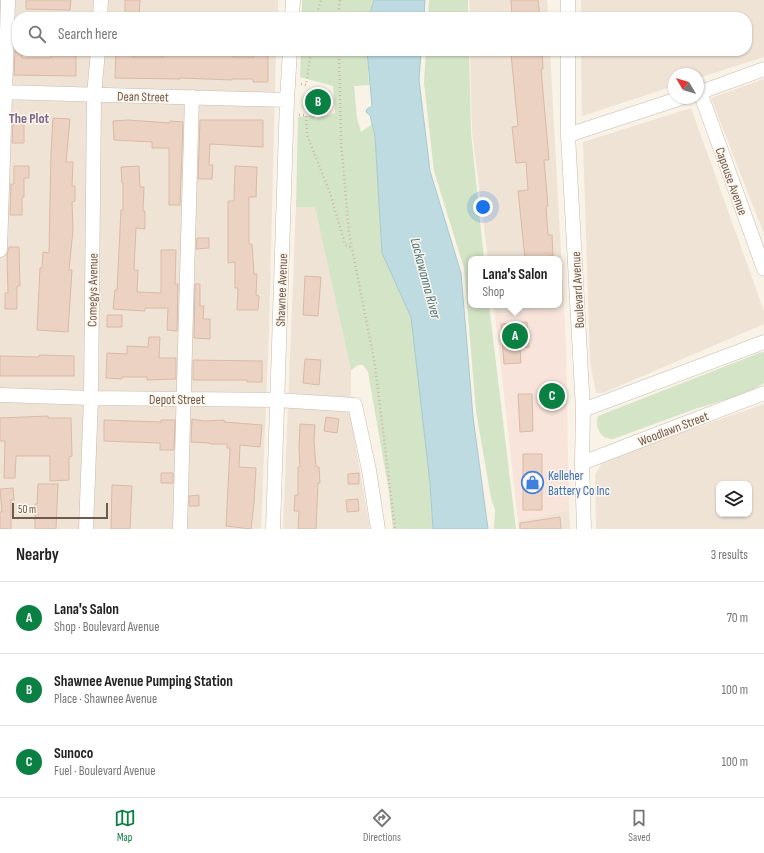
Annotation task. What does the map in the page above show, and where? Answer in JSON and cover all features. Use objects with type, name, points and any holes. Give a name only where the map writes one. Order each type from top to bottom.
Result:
[{"type":"street","points":[[0,250],[3,92],[8,0]]},
{"type":"street","points":[[100,12],[101,0]]},
{"type":"street","points":[[292,12],[293,0]]},
{"type":"street","points":[[568,0],[568,12]]},
{"type":"street","name":"Comegys Avenue","points":[[86,529],[91,398],[94,95],[98,56]]},
{"type":"street","name":"Shawnee Avenue","points":[[273,529],[290,56]]},
{"type":"street","name":"Boulevard Avenue","points":[[568,56],[568,135],[583,410],[582,463],[584,529]]},
{"type":"street","points":[[704,90],[764,69]]},
{"type":"street","name":"Dean Street","points":[[3,92],[287,100]]},
{"type":"street","points":[[180,529],[192,97]]},
{"type":"street","points":[[568,135],[668,102]]},
{"type":"street","name":"Capouse Avenue","points":[[703,104],[764,269]]},
{"type":"street","points":[[583,410],[764,342]]},
{"type":"street","name":"Woodlawn Street","points":[[582,463],[764,393]]},
{"type":"street","name":"Depot Street","points":[[0,395],[91,398],[277,400],[355,405],[369,470],[378,529]]},
{"type":"path","points":[[317,12],[321,0]]},
{"type":"path","points":[[339,12],[340,0]]},
{"type":"path","points":[[299,84],[306,85],[310,56]]},
{"type":"path","points":[[339,56],[340,142],[349,233],[375,365],[395,529]]},
{"type":"path","points":[[298,114],[306,114],[307,135],[330,193],[344,244],[348,247],[352,247]]},
{"type":"shaded area","points":[[0,0],[278,0],[278,12],[12,12],[12,56],[276,56],[269,331],[261,529],[0,529]]},
{"type":"shaded area","points":[[469,0],[547,0],[548,12],[470,12]]},
{"type":"shaded area","points":[[581,0],[764,0],[764,57],[704,76],[704,68],[668,68],[668,88],[582,116],[581,56],[752,56],[752,12],[581,12]]},
{"type":"shaded area","points":[[470,56],[550,56],[561,256],[488,256],[472,132]]},
{"type":"shaded area","points":[[764,79],[764,234],[711,98]]},
{"type":"shaded area","points":[[691,108],[764,311],[764,324],[603,393],[596,393],[590,362],[583,142]]},
{"type":"shaded area","points":[[315,206],[351,370],[351,418],[370,529],[283,529],[296,207]]},
{"type":"shaded area","points":[[562,271],[564,308],[495,314],[494,308],[562,308]]},
{"type":"shaded area","points":[[564,308],[569,510],[518,521],[495,314]]},
{"type":"shaded area","points":[[764,404],[764,529],[596,529],[595,475],[601,464],[611,457]]},
{"type":"shaded area","points":[[569,510],[570,529],[519,529],[518,521]]},
{"type":"green space","points":[[302,0],[374,0],[370,12],[302,12]]},
{"type":"green space","points":[[429,0],[468,0],[468,12],[428,12]]},
{"type":"green space","points":[[301,56],[367,56],[369,85],[354,86],[357,118],[361,132],[372,124],[375,136],[382,253],[411,317],[430,483],[433,529],[393,529],[389,492],[368,372],[363,365],[358,365],[351,370],[315,207],[296,207],[298,117],[314,115],[315,119],[335,113],[333,86],[300,77]]},
{"type":"green space","points":[[426,56],[469,56],[471,133],[484,256],[468,256],[468,308],[489,308],[516,529],[494,529],[495,510],[491,498],[476,411],[464,268],[434,171],[424,83]]},
{"type":"green space","points":[[764,352],[764,383],[747,393],[695,409],[613,439],[608,439],[599,432],[597,425],[598,416]]},
{"type":"water","points":[[374,0],[425,0],[424,12],[370,12]]},
{"type":"water","name":"Lackawanna River","points":[[367,56],[421,56],[419,80],[430,171],[461,273],[473,417],[488,529],[433,529],[430,483],[411,317],[382,253],[375,136],[370,115],[366,112],[367,109],[372,106]]},
{"type":"building","points":[[26,0],[71,0],[70,10],[26,9]]},
{"type":"building","points":[[125,0],[140,0],[139,12],[125,12]]},
{"type":"building","points":[[511,0],[538,0],[539,12],[512,12]]},
{"type":"building","points":[[15,56],[22,56],[22,58],[51,58],[51,56],[76,56],[76,76],[14,75]]},
{"type":"building","points":[[116,56],[268,56],[268,82],[253,82],[253,79],[115,78]]},
{"type":"building","points":[[511,56],[542,56],[543,69],[541,69],[549,160],[544,160],[548,206],[546,206],[548,235],[552,235],[553,256],[525,256],[518,191],[528,190],[526,162],[516,163],[512,127],[518,126]]},
{"type":"building","points":[[13,118],[24,118],[24,143],[12,143]]},
{"type":"building","points":[[53,118],[70,119],[66,162],[73,162],[72,186],[75,186],[75,201],[72,202],[73,230],[69,270],[72,270],[68,332],[37,330],[40,268],[42,268],[43,252],[49,253]]},
{"type":"building","points":[[128,120],[170,123],[170,121],[183,122],[180,205],[169,205],[169,148],[152,148],[152,142],[114,140],[113,121]]},
{"type":"building","points":[[200,120],[263,120],[263,147],[210,144],[209,165],[213,165],[212,179],[198,179]]},
{"type":"building","points":[[14,166],[29,166],[29,178],[24,178],[22,215],[10,215],[11,184],[14,184]]},
{"type":"building","points":[[139,166],[140,187],[144,187],[143,211],[145,211],[145,229],[136,228],[134,270],[138,270],[137,292],[161,293],[161,250],[176,250],[175,284],[178,284],[177,331],[167,330],[168,308],[145,308],[145,311],[113,309],[115,290],[117,290],[121,210],[123,210],[123,183],[121,167]]},
{"type":"building","points":[[235,166],[257,167],[256,197],[249,197],[249,244],[252,244],[254,274],[257,274],[256,295],[259,296],[258,310],[237,310],[238,288],[235,288],[235,262],[228,263],[228,201],[234,201]]},
{"type":"building","points":[[197,238],[209,238],[209,248],[196,249]]},
{"type":"building","points":[[9,247],[19,247],[20,286],[17,286],[17,309],[5,309],[5,293],[8,293],[7,255]]},
{"type":"building","points":[[305,276],[321,277],[318,316],[303,315]]},
{"type":"building","points":[[195,284],[200,284],[200,306],[204,306],[203,319],[210,319],[210,339],[194,338]]},
{"type":"building","points":[[107,315],[122,315],[122,327],[107,327]]},
{"type":"building","points":[[527,322],[529,347],[520,348],[521,363],[504,364],[501,324]]},
{"type":"building","points":[[149,337],[160,337],[159,358],[176,358],[176,379],[147,380],[147,377],[122,377],[122,379],[106,378],[107,353],[127,354],[127,346],[148,347]]},
{"type":"building","points":[[39,355],[74,356],[74,376],[0,376],[0,356],[39,357]]},
{"type":"building","points":[[305,359],[321,360],[319,385],[303,383]]},
{"type":"building","points":[[193,360],[262,361],[262,382],[247,382],[247,380],[193,380]]},
{"type":"building","points":[[518,394],[532,394],[533,431],[520,432]]},
{"type":"building","points":[[48,416],[48,418],[71,418],[72,456],[69,457],[69,480],[50,481],[50,456],[16,456],[15,478],[4,478],[5,441],[0,441],[0,418]]},
{"type":"building","points":[[326,417],[339,419],[337,433],[324,431]]},
{"type":"building","points":[[192,419],[204,421],[224,420],[224,422],[262,425],[260,447],[240,445],[239,467],[256,468],[251,529],[226,526],[230,448],[227,448],[227,444],[191,442]]},
{"type":"building","points":[[104,420],[161,422],[161,420],[175,420],[174,450],[160,450],[160,443],[104,441]]},
{"type":"building","points":[[300,424],[315,425],[314,441],[316,467],[319,467],[320,483],[318,483],[316,529],[298,529],[299,511],[294,511],[295,495],[298,495],[298,467],[300,467]]},
{"type":"building","name":"Kelleher Battery Co Inc","points":[[523,454],[542,454],[542,510],[523,510]]},
{"type":"building","points":[[161,473],[173,473],[173,483],[161,483]]},
{"type":"building","points":[[359,473],[359,484],[348,484],[348,474]]},
{"type":"building","points":[[38,484],[58,484],[56,529],[35,529],[35,504],[37,504]]},
{"type":"building","points":[[112,485],[132,486],[130,529],[111,529]]},
{"type":"building","points":[[13,488],[14,500],[11,500],[11,529],[0,529],[0,512],[2,512],[0,489]]},
{"type":"building","points":[[199,495],[199,506],[189,506],[189,496]]},
{"type":"building","points":[[358,499],[359,511],[347,512],[346,500]]},
{"type":"building","points":[[560,517],[561,529],[520,529],[520,523]]},
{"type":"place","name":"Shawnee Avenue Pumping Station","points":[[318,102]]},
{"type":"place","name":"Lana's Salon","points":[[515,336]]},
{"type":"place","name":"Sunoco","points":[[552,396]]},
{"type":"place","name":"Kelleher Battery Co Inc","points":[[532,482]]},
{"type":"district","name":"The Plot","points":[[29,118]]}]
